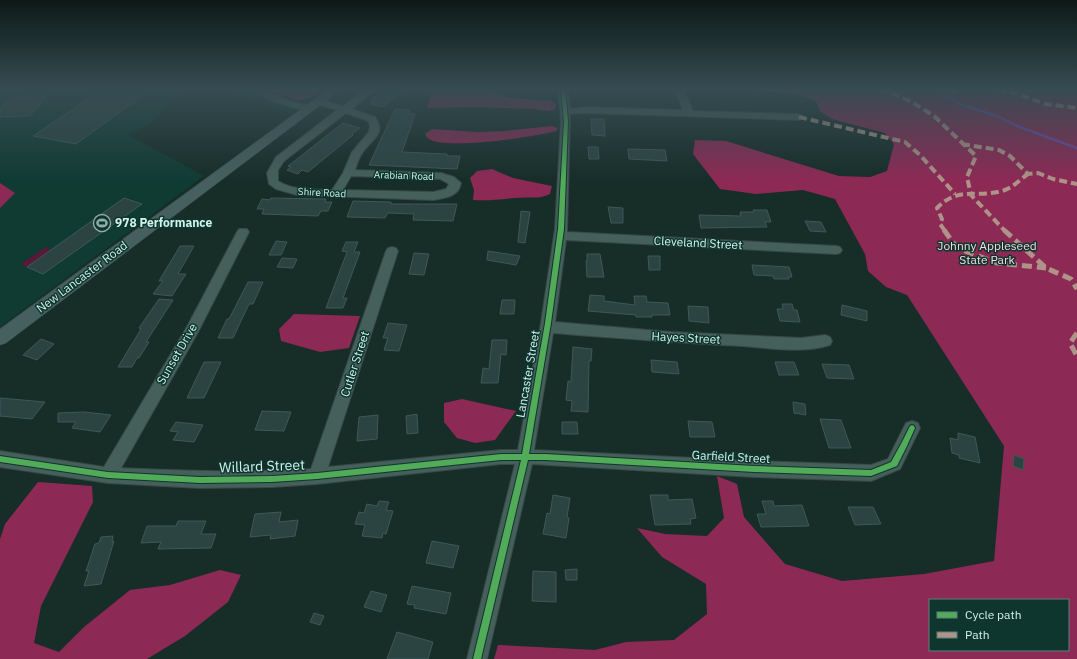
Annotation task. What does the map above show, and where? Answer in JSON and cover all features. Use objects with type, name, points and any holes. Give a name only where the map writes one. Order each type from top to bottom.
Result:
[{"type":"main road","name":"New Lancaster Road","points":[[0,338],[295,119]]},
{"type":"street","name":"Shire Road","points":[[333,119],[288,152],[272,168],[270,174],[273,182],[280,187],[297,192],[432,196],[450,193],[455,187]]},
{"type":"street","points":[[336,193],[348,173],[357,152],[374,132],[375,125],[371,119]]},
{"type":"street","name":"Lancaster Street","points":[[477,659],[525,457],[548,327],[560,236],[566,119]]},
{"type":"street","name":"Arabian Road","points":[[348,173],[441,176],[450,179],[455,183],[455,187]]},
{"type":"street","name":"Sunset Drive","points":[[108,475],[193,328],[243,232]]},
{"type":"street","name":"Cleveland Street","points":[[560,236],[836,250]]},
{"type":"street","name":"Cutler Street","points":[[317,476],[392,251]]},
{"type":"street","name":"Hayes Street","points":[[548,327],[671,337],[801,344],[825,341]]},
{"type":"street","name":"Garfield Street","points":[[525,457],[554,457],[785,471],[871,473],[894,464],[906,444],[912,428]]},
{"type":"street","name":"Willard Street","points":[[0,459],[108,475],[200,480],[272,479],[317,476],[501,457],[525,457]]},
{"type":"shaded area","points":[[0,119],[156,119],[146,126],[128,135],[204,176],[0,327]]},
{"type":"shaded area","points":[[46,247],[51,250],[27,267],[21,264]]},
{"type":"green space","name":"Johnny Appleseed State Park","points":[[832,119],[1077,119],[1077,659],[494,659],[498,645],[595,650],[626,642],[674,640],[707,614],[706,584],[662,557],[637,528],[665,534],[707,536],[724,518],[717,476],[737,484],[744,517],[785,564],[842,581],[924,574],[994,561],[1004,446],[907,295],[886,287],[868,271],[865,254],[835,199],[803,190],[756,194],[720,189],[693,154],[695,140],[726,141],[839,176],[870,177],[887,171],[894,144],[885,133]]},
{"type":"green space","points":[[552,126],[558,128],[556,131],[511,139],[471,143],[438,142],[428,139],[425,134],[432,129],[479,132]]},
{"type":"green space","points":[[492,169],[513,178],[552,186],[550,194],[537,197],[473,200],[474,190],[470,178],[477,171]]},
{"type":"green space","points":[[0,183],[15,193],[0,208]]},
{"type":"green space","points":[[294,314],[360,316],[349,348],[320,352],[281,341],[279,329]]},
{"type":"green space","points":[[462,399],[516,411],[495,440],[475,443],[457,438],[444,422],[444,403]]},
{"type":"green space","points":[[38,482],[92,486],[93,502],[41,606],[34,643],[59,652],[84,627],[130,590],[170,585],[220,570],[241,575],[228,602],[185,636],[147,659],[0,659],[0,539],[5,524]]},
{"type":"building","points":[[59,119],[111,119],[76,144],[33,136]]},
{"type":"building","points":[[390,119],[413,119],[402,152],[460,156],[457,169],[369,165]]},
{"type":"building","points":[[591,119],[604,119],[605,136],[592,135]]},
{"type":"building","points":[[343,123],[360,128],[308,172],[302,170],[298,174],[287,170],[291,167],[288,166]]},
{"type":"building","points":[[588,147],[598,147],[599,159],[589,159]]},
{"type":"building","points":[[628,149],[665,150],[667,161],[629,159]]},
{"type":"building","points":[[124,198],[142,204],[43,274],[27,267]]},
{"type":"building","points":[[271,198],[326,199],[325,202],[332,202],[328,211],[321,211],[318,216],[262,214],[264,209],[257,209],[262,199],[270,200]]},
{"type":"building","points":[[353,201],[391,202],[391,204],[457,204],[453,221],[413,220],[414,214],[388,213],[385,218],[347,217]]},
{"type":"building","points":[[608,207],[623,208],[623,223],[611,223]]},
{"type":"building","points":[[753,210],[767,210],[771,222],[765,222],[767,227],[701,228],[699,215],[741,216],[740,212],[754,212]]},
{"type":"building","points":[[521,211],[530,212],[525,243],[518,242]]},
{"type":"building","points":[[805,221],[821,222],[826,232],[810,231]]},
{"type":"building","points":[[276,241],[287,242],[281,255],[269,255]]},
{"type":"building","points":[[346,242],[358,242],[354,252],[360,252],[343,298],[347,298],[343,308],[326,308],[347,252],[342,251]]},
{"type":"building","points":[[180,246],[194,246],[178,274],[186,274],[172,296],[153,294],[163,281],[159,281]]},
{"type":"building","points":[[488,251],[520,256],[516,265],[487,260]]},
{"type":"building","points":[[414,253],[429,254],[424,275],[409,274]]},
{"type":"building","points":[[587,254],[600,254],[604,277],[587,277]]},
{"type":"building","points":[[648,256],[660,256],[660,270],[649,270]]},
{"type":"building","points":[[282,258],[297,259],[293,268],[277,267]]},
{"type":"building","points":[[752,265],[789,267],[792,277],[788,277],[789,279],[774,279],[773,276],[754,275]]},
{"type":"building","points":[[248,282],[263,282],[253,304],[249,304],[233,338],[218,338],[227,319],[229,319]]},
{"type":"building","points":[[590,295],[604,296],[604,301],[635,305],[634,296],[646,296],[647,302],[668,303],[670,315],[636,317],[636,315],[588,311]]},
{"type":"building","points":[[159,299],[173,300],[146,342],[149,342],[132,367],[118,367],[141,329],[139,328]]},
{"type":"building","points":[[502,300],[515,300],[514,314],[500,314]]},
{"type":"building","points":[[782,304],[792,304],[794,310],[797,310],[800,322],[780,321],[777,309],[783,309]]},
{"type":"building","points":[[842,305],[867,311],[867,321],[841,315]]},
{"type":"building","points":[[688,306],[708,307],[709,323],[689,321]]},
{"type":"building","points":[[388,323],[407,325],[399,351],[384,350],[388,338],[383,338]]},
{"type":"building","points":[[41,339],[54,344],[37,360],[23,355]]},
{"type":"building","points":[[492,340],[507,340],[506,355],[501,354],[498,383],[481,383],[483,368],[489,369]]},
{"type":"building","points":[[573,347],[592,349],[591,361],[589,361],[588,412],[571,411],[572,401],[566,400],[568,381],[571,382]]},
{"type":"building","points":[[651,360],[677,362],[679,374],[652,372]]},
{"type":"building","points":[[204,362],[221,362],[204,398],[187,398]]},
{"type":"building","points":[[775,362],[794,362],[799,375],[779,375]]},
{"type":"building","points":[[822,364],[849,365],[854,379],[827,378]]},
{"type":"building","points":[[0,398],[45,402],[32,419],[0,416]]},
{"type":"building","points":[[793,402],[805,404],[806,415],[794,413]]},
{"type":"building","points":[[262,411],[291,412],[284,431],[255,430]]},
{"type":"building","points":[[84,412],[111,415],[100,432],[72,428],[76,422],[58,422],[58,413]]},
{"type":"building","points":[[417,414],[418,433],[407,434],[406,416]]},
{"type":"building","points":[[378,415],[377,439],[357,441],[359,417]]},
{"type":"building","points":[[820,419],[841,420],[851,448],[829,448]]},
{"type":"building","points":[[688,421],[712,422],[715,437],[690,437]]},
{"type":"building","points":[[176,422],[203,425],[194,442],[173,440],[178,432],[170,431]]},
{"type":"building","points":[[562,422],[577,422],[578,434],[562,434]]},
{"type":"building","points":[[958,433],[975,437],[980,463],[959,458],[959,455],[952,453],[950,438],[958,440]]},
{"type":"building","points":[[1014,455],[1024,459],[1023,470],[1013,466]]},
{"type":"building","points":[[553,495],[570,498],[566,538],[543,534],[547,513],[550,514]]},
{"type":"building","points":[[650,495],[668,495],[668,500],[692,499],[696,518],[690,519],[691,524],[655,525]]},
{"type":"building","points":[[379,501],[389,502],[386,510],[393,511],[386,534],[383,533],[382,538],[362,536],[365,525],[355,524],[359,512],[364,513],[367,504],[377,506]]},
{"type":"building","points":[[762,501],[773,501],[774,506],[802,505],[809,526],[761,527],[757,514],[766,514]]},
{"type":"building","points":[[848,507],[873,507],[881,524],[855,525]]},
{"type":"building","points":[[281,512],[279,522],[298,520],[295,536],[270,539],[271,535],[250,537],[255,514]]},
{"type":"building","points":[[178,521],[206,521],[201,534],[216,534],[211,548],[158,549],[161,542],[141,543],[147,526],[176,526]]},
{"type":"building","points":[[113,536],[112,542],[114,541],[101,584],[84,586],[89,571],[86,571],[95,544],[99,543],[101,537]]},
{"type":"building","points":[[432,541],[459,546],[453,568],[426,563]]},
{"type":"building","points":[[577,569],[577,580],[566,580],[565,570]]},
{"type":"building","points":[[533,571],[556,572],[556,602],[532,601]]},
{"type":"building","points":[[412,586],[451,593],[446,614],[414,608],[415,605],[407,604]]},
{"type":"building","points":[[371,591],[387,595],[381,612],[364,607]]},
{"type":"building","points":[[314,613],[324,616],[320,625],[310,622]]},
{"type":"building","points":[[397,632],[433,642],[428,659],[387,659]]},
{"type":"waterway","points":[[1003,119],[1017,126],[1077,148]]},
{"type":"marked path","points":[[806,119],[905,142],[920,155],[955,194]]},
{"type":"marked path","points":[[937,119],[976,156],[967,177],[971,195],[1009,235],[1046,268],[1071,279],[1077,289]]},
{"type":"marked path","points":[[962,144],[999,150],[1010,156],[1028,174],[1038,173],[1053,179],[1077,184]]},
{"type":"marked path","points":[[1028,174],[1010,188],[1001,191],[991,193],[962,194],[952,196],[944,200],[937,208],[942,219],[940,224],[957,248],[997,263],[1046,268]]},
{"type":"marked path","points":[[1077,333],[1070,343],[1077,356]]},
{"type":"cycle path","points":[[477,659],[525,457],[548,323],[561,229],[566,119]]},
{"type":"cycle path","points":[[0,459],[108,475],[200,480],[272,479],[317,476],[501,457],[546,457],[754,469],[871,473],[894,464],[912,428]]},
{"type":"place","name":"978 Performance","points":[[102,223]]}]
